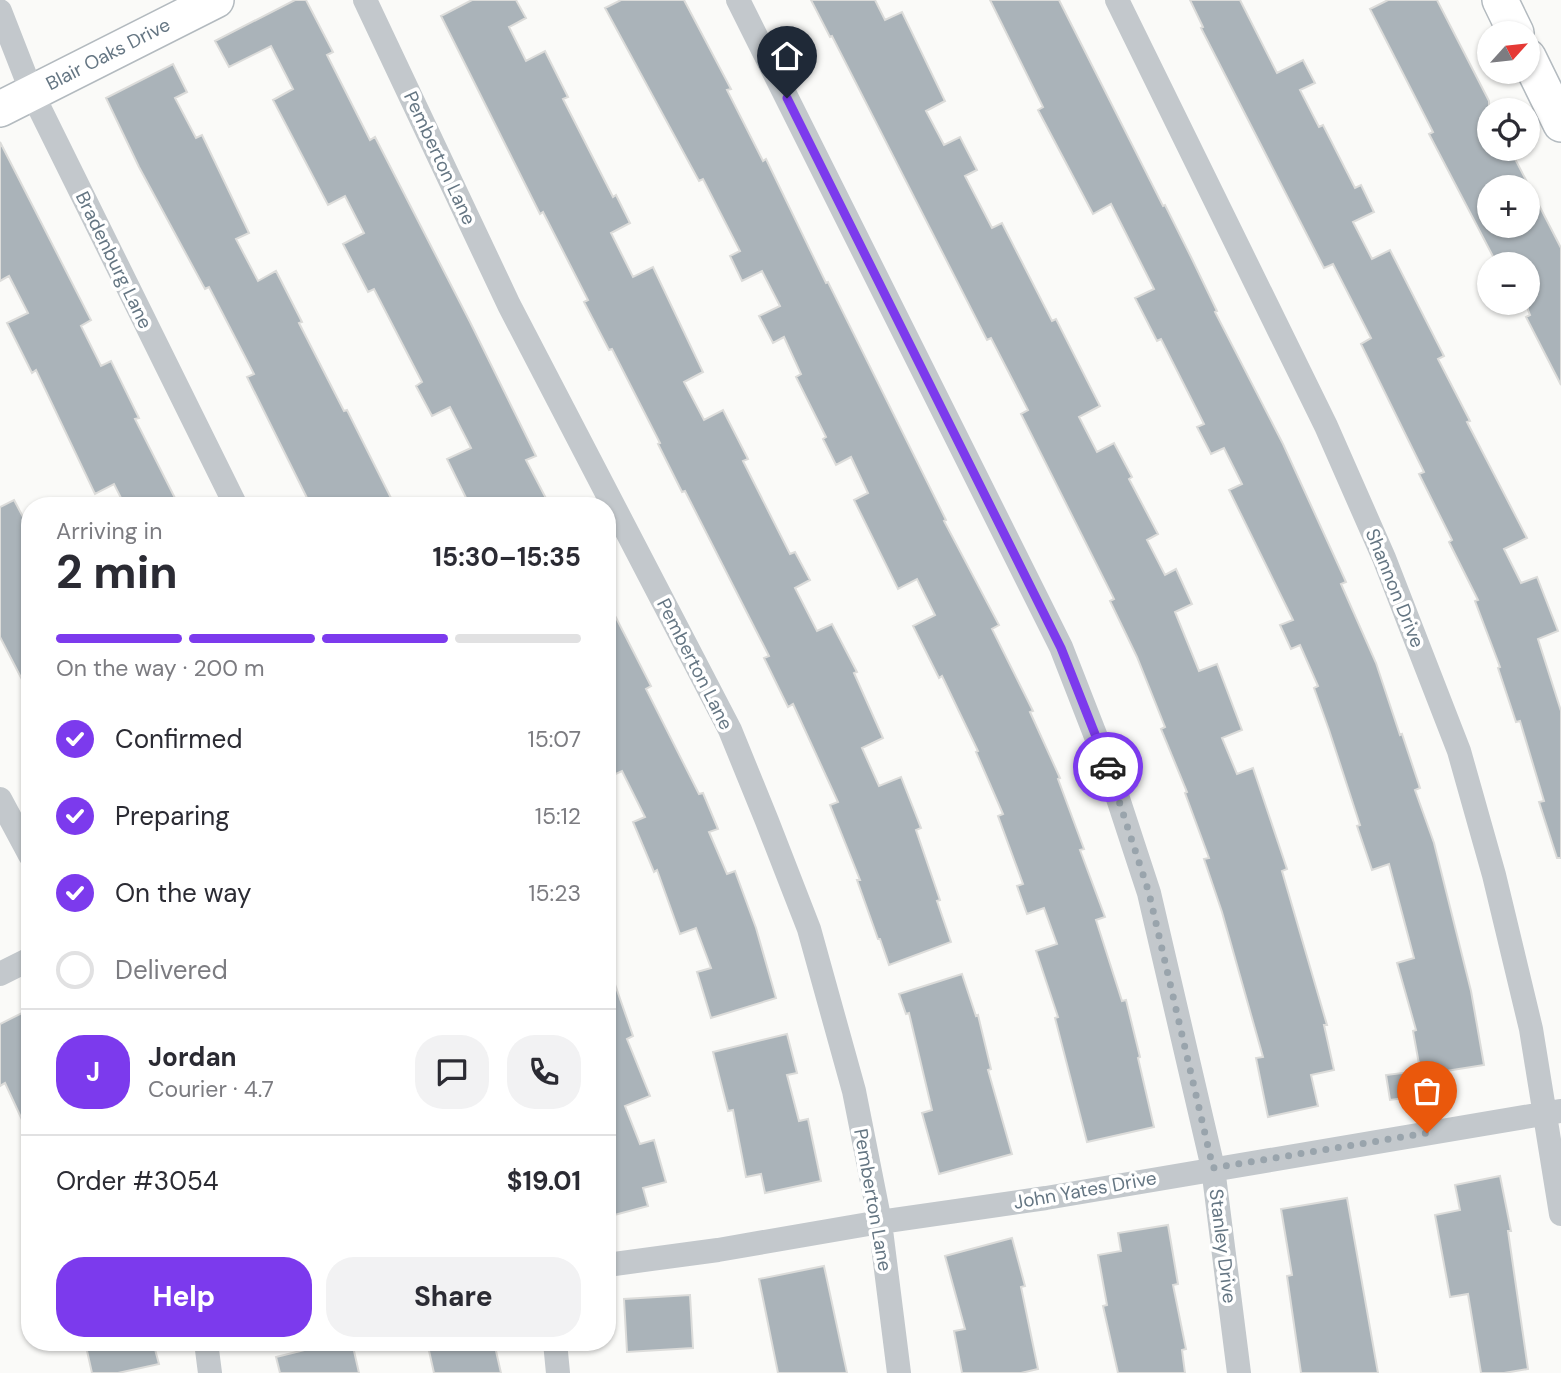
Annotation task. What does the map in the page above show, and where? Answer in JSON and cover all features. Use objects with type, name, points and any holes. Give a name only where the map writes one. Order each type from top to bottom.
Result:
[{"type":"street","name":"Blair Oaks Drive","points":[[0,109],[216,0]]},
{"type":"street","name":"Pemberton Lane","points":[[365,0],[509,304],[609,497]]},
{"type":"street","name":"Stanley Drive","points":[[738,0],[1061,648],[1107,765],[1149,893],[1213,1168],[1239,1373]]},
{"type":"street","name":"Shannon Drive","points":[[1117,0],[1326,426],[1384,558],[1460,751],[1553,1112],[1561,1214]]},
{"type":"street","points":[[1500,0],[1510,21]]},
{"type":"street","name":"Bradenburg Lane","points":[[0,11],[32,93],[232,497]]},
{"type":"street","points":[[1540,81],[1561,124]]},
{"type":"street","name":"Pemberton Lane","points":[[616,510],[730,730],[808,929],[853,1091],[880,1222],[899,1373]]},
{"type":"street","points":[[0,799],[21,838]]},
{"type":"street","points":[[0,974],[21,964]]},
{"type":"street","name":"John Yates Drive","points":[[616,1264],[1046,1198],[1553,1112]]},
{"type":"street","points":[[207,1351],[210,1373]]},
{"type":"street","points":[[556,1351],[558,1373]]},
{"type":"building","points":[[295,0],[306,0],[333,52],[327,55],[370,140],[375,137],[536,456],[526,460],[545,497],[466,497],[447,459],[471,448],[450,407],[432,416],[416,386],[422,382],[374,289],[368,292],[343,244],[364,233],[345,196],[328,205],[273,100],[293,89],[271,46],[229,67],[215,41]]},
{"type":"building","points":[[472,0],[516,0],[526,18],[509,27],[526,61],[545,51],[568,97],[563,99],[613,197],[616,195],[630,223],[611,233],[633,277],[653,267],[703,372],[684,382],[704,420],[723,410],[748,459],[743,461],[790,554],[795,552],[810,580],[795,588],[817,631],[832,624],[857,672],[854,673],[883,738],[862,748],[879,786],[901,777],[921,828],[916,830],[951,942],[889,965],[857,880],[860,880],[830,805],[838,802],[793,704],[788,707],[764,658],[769,656],[685,491],[682,492],[612,349],[609,350],[584,302],[588,300],[543,212],[540,214],[441,16]]},
{"type":"building","points":[[621,0],[684,0],[731,89],[727,90],[763,161],[766,159],[826,283],[828,282],[946,520],[944,521],[999,625],[992,629],[1033,711],[1030,712],[1060,778],[1058,779],[1084,849],[1080,850],[1105,917],[1096,920],[1122,1001],[1126,1000],[1154,1127],[1087,1142],[1055,1018],[1058,1017],[1036,951],[1057,944],[1044,908],[1027,914],[1017,886],[1023,884],[998,816],[1003,814],[976,752],[978,751],[942,676],[939,678],[913,626],[935,615],[917,579],[898,589],[854,500],[868,493],[851,457],[836,465],[823,439],[826,437],[796,377],[801,374],[784,337],[773,343],[759,316],[780,306],[762,271],[742,281],[730,256],[740,251],[703,179],[699,181],[605,8]]},
{"type":"building","points":[[811,0],[875,0],[885,20],[902,12],[945,101],[926,111],[944,145],[960,137],[977,170],[965,176],[992,228],[1002,223],[1052,321],[1056,319],[1100,406],[1079,417],[1097,452],[1114,443],[1132,477],[1129,479],[1158,534],[1147,540],[1165,575],[1176,569],[1192,604],[1175,612],[1199,671],[1217,664],[1242,730],[1222,738],[1237,774],[1253,768],[1287,869],[1282,871],[1327,1025],[1324,1025],[1334,1070],[1311,1075],[1318,1106],[1268,1117],[1256,1058],[1263,1057],[1222,912],[1204,859],[1209,858],[1185,793],[1187,792],[1161,729],[1165,727],[1137,657],[1110,601],[1114,599],[1021,414],[1028,410],[991,338],[987,340],[832,36],[830,37]]},
{"type":"building","points":[[990,0],[1059,0],[1163,206],[1165,205],[1217,311],[1215,312],[1283,444],[1346,582],[1341,584],[1376,663],[1420,788],[1415,790],[1434,843],[1471,991],[1484,1065],[1421,1075],[1413,1031],[1416,1030],[1397,963],[1414,958],[1389,864],[1372,870],[1357,826],[1360,825],[1314,688],[1318,686],[1300,645],[1291,649],[1280,625],[1293,620],[1229,490],[1242,484],[1224,448],[1211,454],[1197,427],[1204,424],[1161,339],[1157,341],[1135,298],[1154,289],[1111,204],[1093,214],[1038,110],[1043,107]]},
{"type":"building","points":[[1190,0],[1240,0],[1277,73],[1303,60],[1315,83],[1300,90],[1319,127],[1323,125],[1355,188],[1361,185],[1374,212],[1353,222],[1372,259],[1390,250],[1444,356],[1438,359],[1470,421],[1467,422],[1527,538],[1504,549],[1521,583],[1537,577],[1558,631],[1538,639],[1561,711],[1561,858],[1557,858],[1539,802],[1544,801],[1520,721],[1516,722],[1498,668],[1500,667],[1475,601],[1478,600],[1419,474],[1424,472],[1361,344],[1371,338],[1333,264],[1324,268],[1201,28],[1203,27]]},
{"type":"building","points":[[1388,0],[1437,0],[1477,78],[1477,84],[1480,84],[1487,98],[1477,98],[1477,161],[1516,161],[1523,175],[1477,175],[1477,226],[1429,134],[1433,132],[1370,9]]},
{"type":"building","points":[[173,64],[187,92],[175,98],[196,138],[202,135],[249,233],[236,239],[258,281],[276,271],[302,322],[299,323],[390,497],[307,497],[247,377],[254,374],[209,287],[205,289],[139,167],[106,98]]},
{"type":"building","points":[[0,142],[91,320],[81,326],[101,366],[111,361],[139,418],[135,419],[174,497],[120,497],[114,484],[95,494],[36,370],[32,373],[7,323],[28,313],[9,276],[0,281]]},
{"type":"building","points":[[1540,207],[1561,248],[1561,385],[1526,317],[1540,315],[1540,252],[1491,252],[1483,238],[1540,238]]},
{"type":"building","points":[[14,500],[21,513],[21,678],[0,637],[0,507]]},
{"type":"building","points":[[616,618],[651,686],[646,689],[699,794],[703,793],[718,829],[709,832],[727,874],[735,871],[756,928],[776,998],[711,1018],[697,972],[711,968],[696,928],[680,934],[657,870],[654,872],[633,822],[645,817],[622,771],[616,774]]},
{"type":"building","points":[[962,974],[976,1016],[978,1015],[991,1069],[988,1070],[1012,1154],[939,1174],[922,1113],[932,1110],[909,1013],[906,1014],[899,994]]},
{"type":"building","points":[[616,987],[633,1036],[627,1039],[650,1096],[625,1106],[640,1144],[654,1140],[666,1182],[643,1188],[648,1206],[616,1215]]},
{"type":"building","points":[[21,1014],[21,1118],[5,1083],[0,1086],[0,1024]]},
{"type":"building","points":[[787,1034],[797,1073],[787,1075],[799,1121],[808,1119],[821,1181],[765,1193],[761,1174],[746,1177],[733,1110],[728,1111],[713,1052]]},
{"type":"building","points":[[1410,1072],[1413,1097],[1390,1100],[1386,1075]]},
{"type":"building","points":[[1500,1176],[1511,1231],[1508,1231],[1528,1369],[1481,1373],[1468,1294],[1450,1297],[1435,1215],[1460,1210],[1455,1185]]},
{"type":"building","points":[[1347,1198],[1378,1373],[1301,1373],[1287,1276],[1292,1275],[1281,1209]]},
{"type":"building","points":[[1168,1225],[1178,1284],[1173,1285],[1186,1349],[1182,1350],[1185,1373],[1118,1373],[1103,1306],[1107,1305],[1098,1255],[1121,1251],[1118,1233]]},
{"type":"building","points":[[1012,1238],[1025,1286],[1021,1287],[1038,1369],[1021,1373],[962,1373],[954,1331],[965,1329],[945,1256]]},
{"type":"building","points":[[824,1266],[847,1373],[778,1373],[759,1279]]},
{"type":"building","points":[[690,1295],[693,1348],[627,1352],[624,1299]]},
{"type":"building","points":[[87,1351],[155,1351],[159,1364],[118,1373],[92,1373]]},
{"type":"building","points":[[300,1351],[354,1351],[359,1373],[280,1373],[276,1357]]},
{"type":"building","points":[[429,1351],[496,1351],[501,1373],[434,1373]]},
{"type":"way so far","points":[[1108,767],[1149,893],[1213,1168],[1427,1133]]},
{"type":"route","points":[[787,98],[1061,648],[1108,767]]}]
